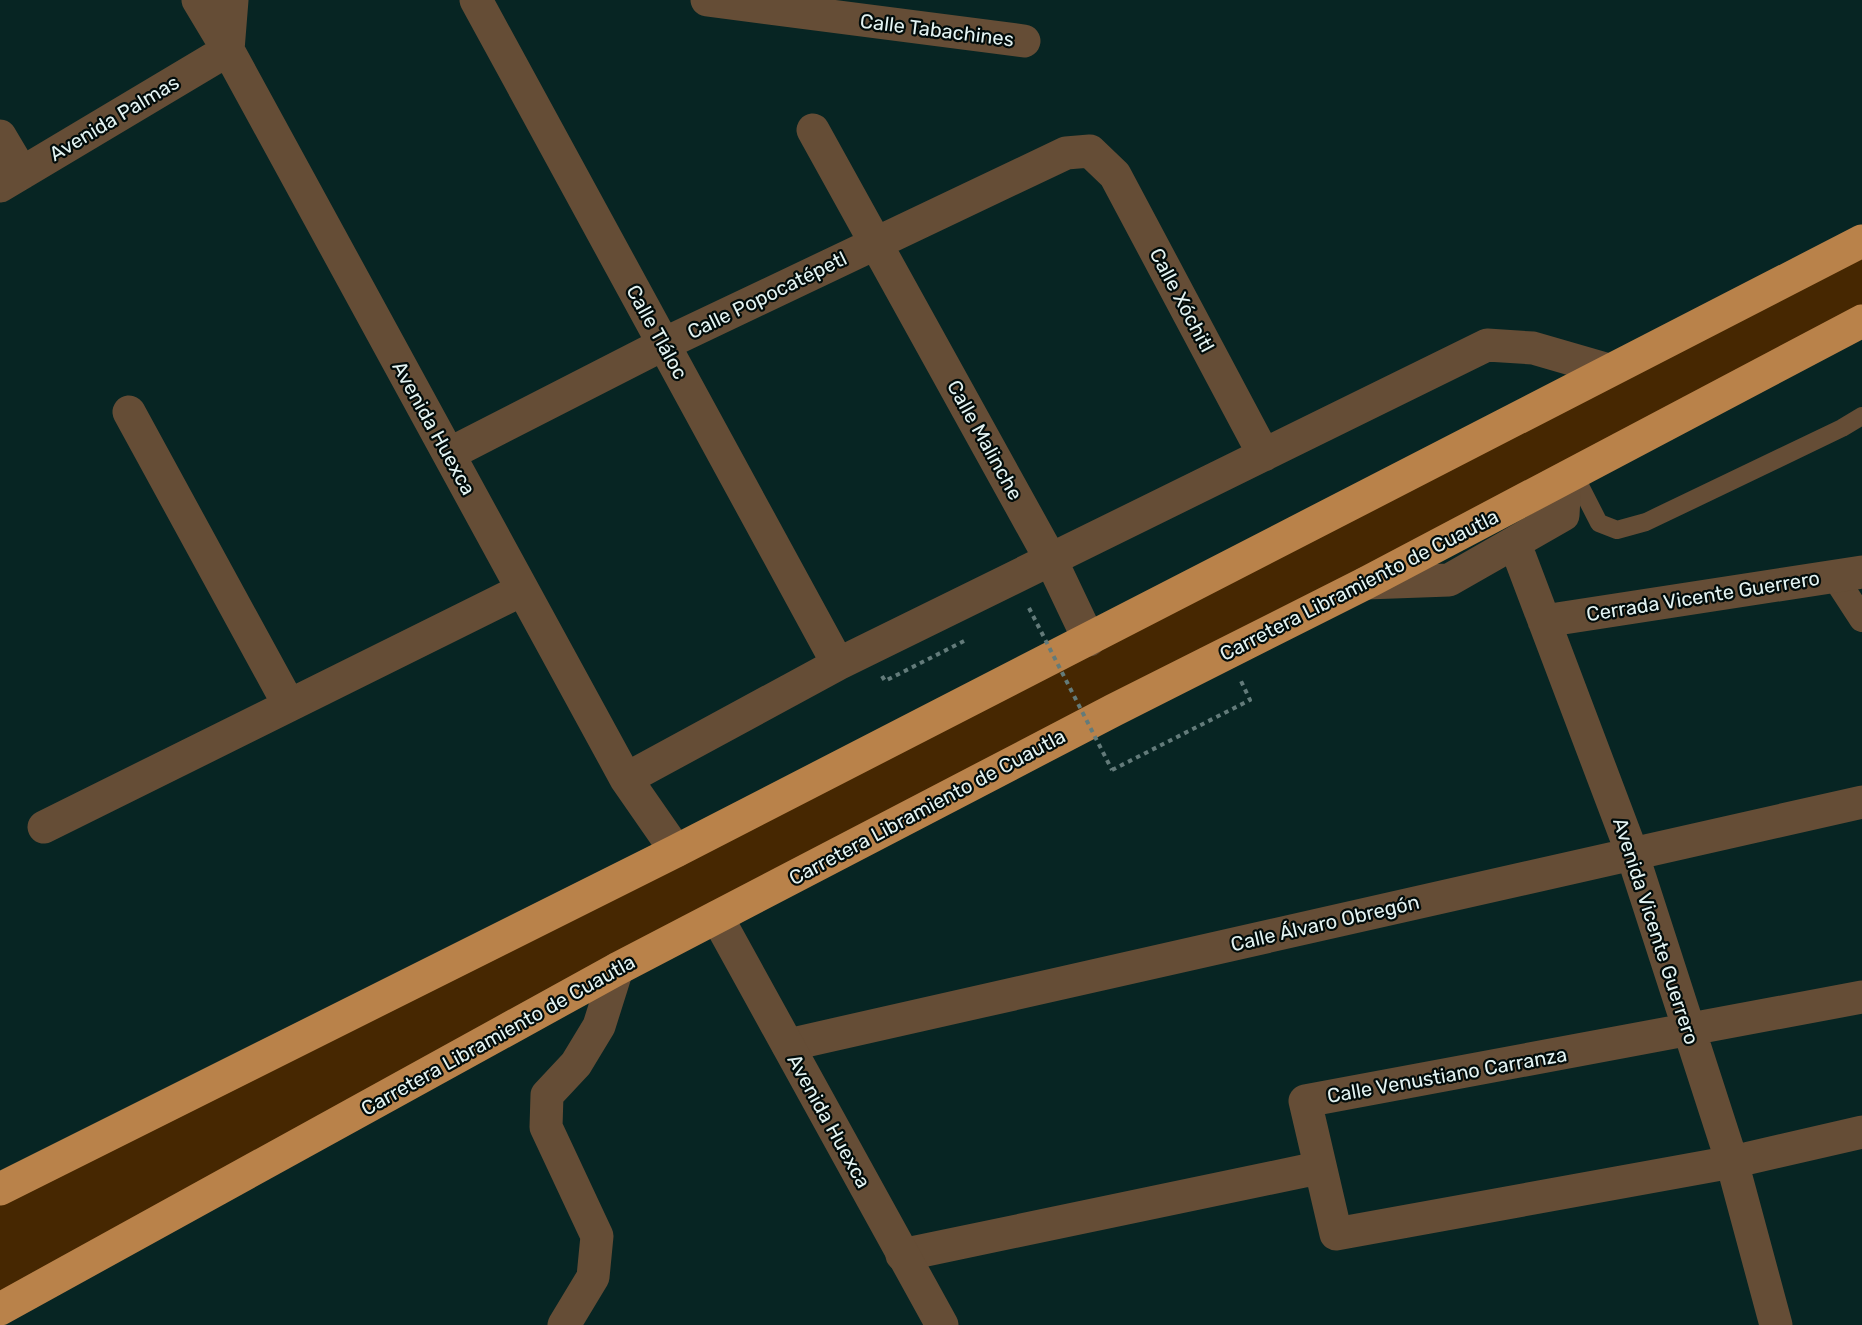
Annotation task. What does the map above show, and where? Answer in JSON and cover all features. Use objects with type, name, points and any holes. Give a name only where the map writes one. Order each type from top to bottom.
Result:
[{"type":"highway","points":[[0,1188],[676,851],[1862,241]]},
{"type":"highway","name":"Carretera Libramiento de Cuautla","points":[[0,1309],[617,969],[1103,715],[1366,583],[1862,321]]},
{"type":"street","name":"Avenida Huexca","points":[[198,0],[228,50],[626,779],[676,851]]},
{"type":"street","points":[[228,50],[232,0]]},
{"type":"street","name":"Calle Tláloc","points":[[476,0],[837,664]]},
{"type":"street","name":"Calle Tabachines","points":[[707,0],[1024,41]]},
{"type":"street","name":"Avenida Palmas","points":[[11,179],[228,50]]},
{"type":"street","name":"Calle Malinche","points":[[813,130],[1051,560],[1089,640]]},
{"type":"street","points":[[0,136],[11,179]]},
{"type":"street","name":"Calle Popocatépetl","points":[[449,454],[664,344],[1066,153],[1090,151]]},
{"type":"street","name":"Calle Xóchitl","points":[[1090,151],[1115,175],[1264,454]]},
{"type":"street","points":[[626,779],[837,664],[1487,345],[1533,348],[1609,370]]},
{"type":"street","points":[[129,412],[289,705]]},
{"type":"street","points":[[1366,583],[1449,580],[1563,515],[1569,477]]},
{"type":"street","name":"Avenida Vicente Guerrero","points":[[1515,544],[1632,853],[1732,1162],[1776,1325]]},
{"type":"street","points":[[1848,574],[1862,619]]},
{"type":"street","name":"Cerrada Vicente Guerrero","points":[[1544,621],[1848,574]]},
{"type":"street","points":[[44,827],[522,590]]},
{"type":"street","name":"Calle Álvaro Obregón","points":[[788,1045],[1862,802]]},
{"type":"street","name":"Avenida Huexca","points":[[717,917],[942,1325]]},
{"type":"street","points":[[564,1325],[593,1277],[597,1236],[546,1127],[547,1095],[576,1064],[599,1026],[617,969]]},
{"type":"street","name":"Calle Venustiano Carranza","points":[[1318,1168],[1305,1101],[1862,997]]},
{"type":"street","points":[[902,1256],[1318,1168],[1336,1234],[1732,1162],[1862,1132]]},
{"type":"lane","points":[[1569,477],[1599,523],[1617,530],[1646,522],[1842,428],[1862,416]]},
{"type":"path","points":[[1029,608],[1112,770],[1250,700],[1239,677]]},
{"type":"shaded area","points":[[1862,241],[1862,322],[0,1310],[0,1189]]}]
